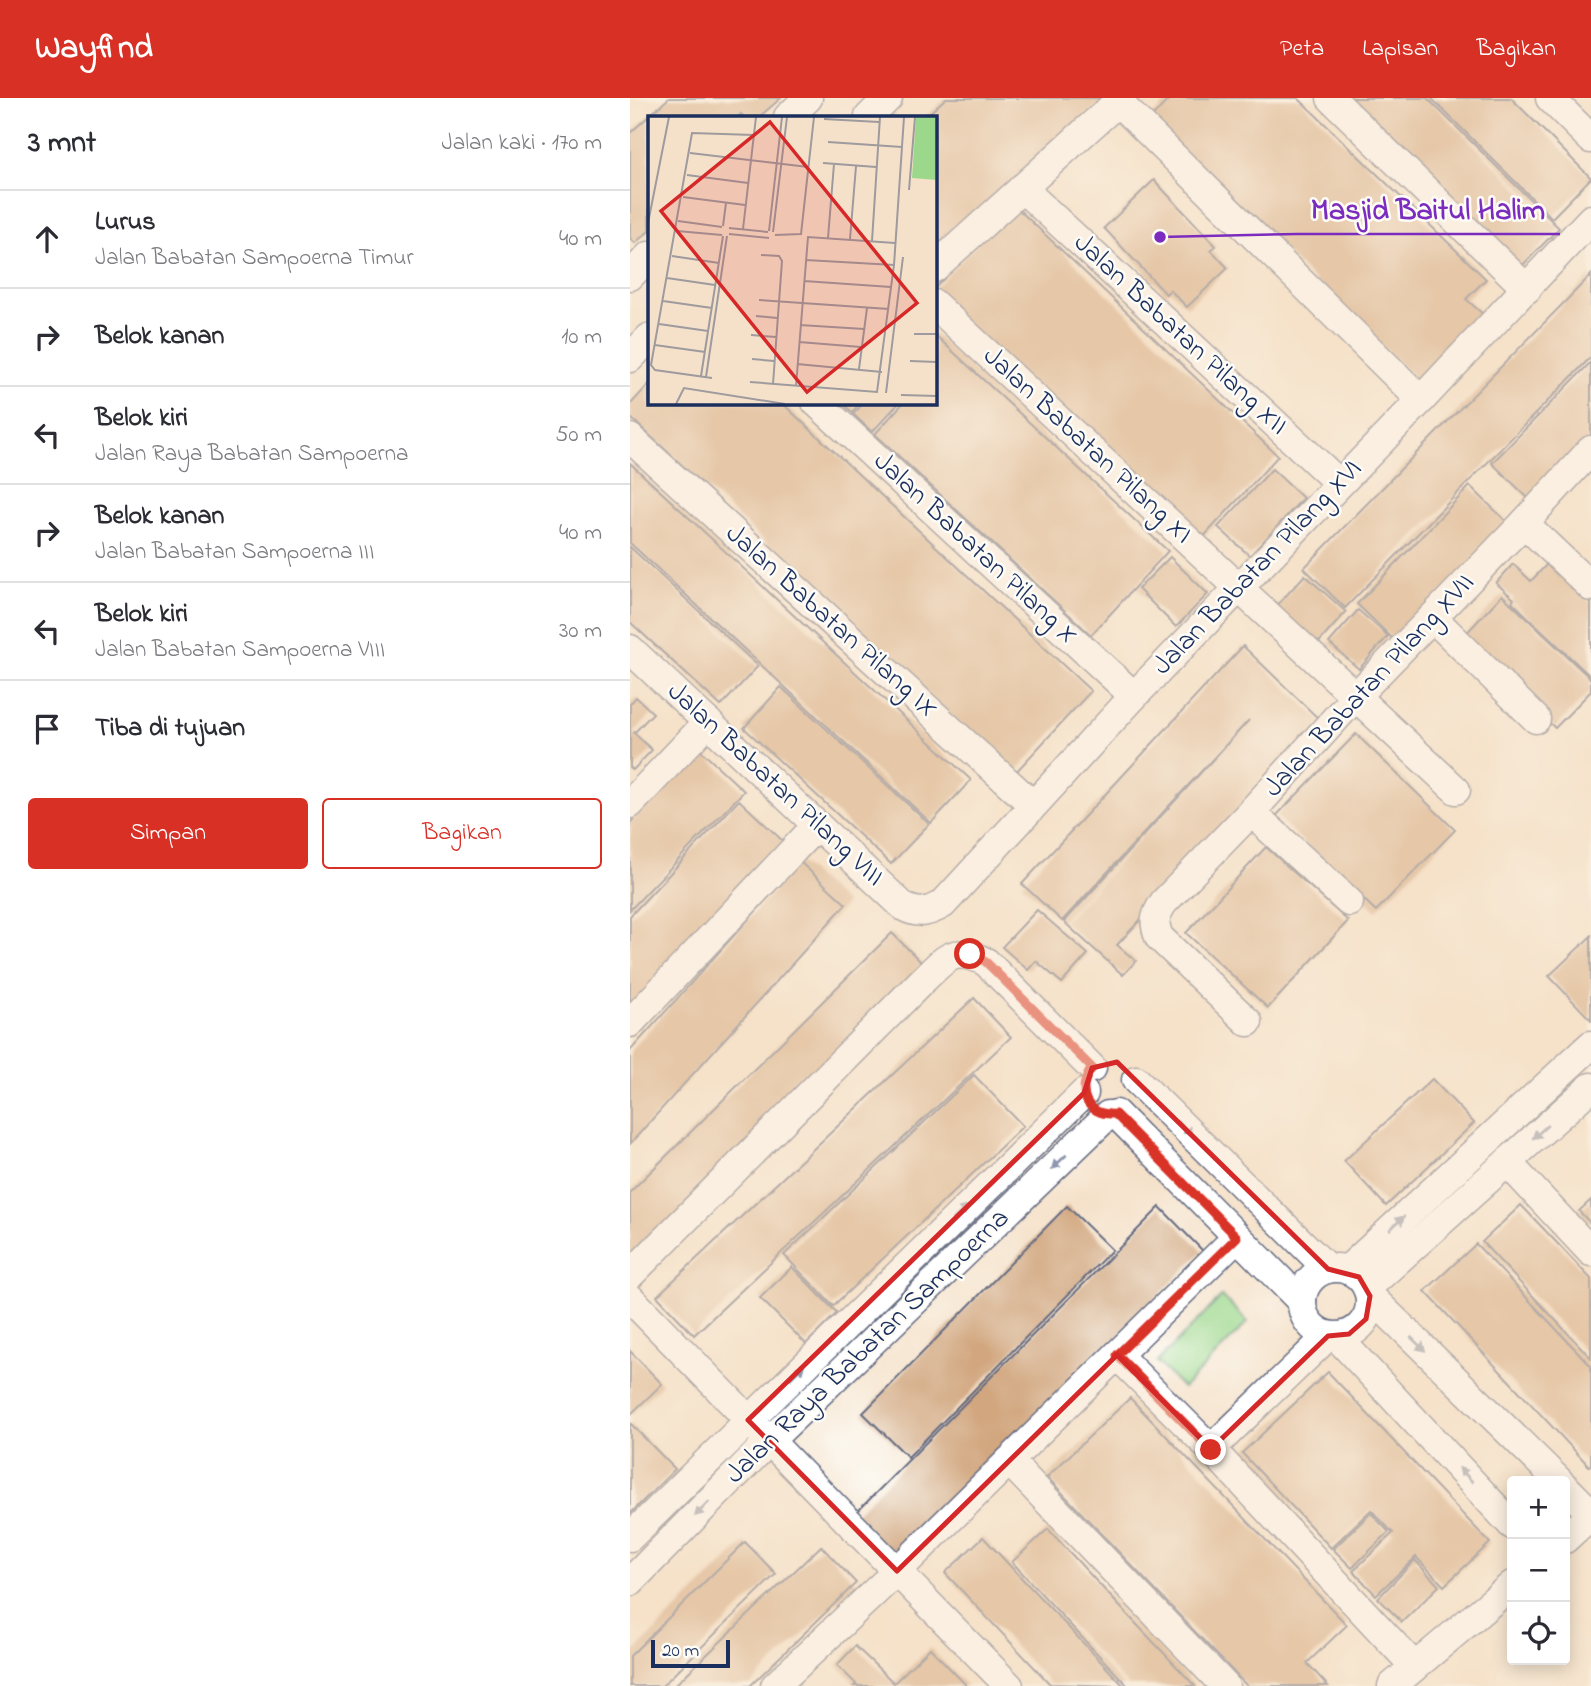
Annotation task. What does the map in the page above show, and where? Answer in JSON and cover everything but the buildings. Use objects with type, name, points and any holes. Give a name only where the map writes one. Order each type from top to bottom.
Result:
[{"type":"street","points":[[789,116],[808,98]]},
{"type":"street","points":[[870,116],[888,98]]},
{"type":"street","points":[[1331,98],[1527,289]]},
{"type":"street","points":[[1550,98],[1591,139]]},
{"type":"street","points":[[936,266],[1120,100],[1421,400]]},
{"type":"street","name":"Jalan Babatan Pilang XII","points":[[1022,188],[1339,483]]},
{"type":"street","name":"Jalan Babatan Pilang XVI","points":[[924,912],[943,904],[1134,696],[1421,400],[1591,219]]},
{"type":"street","points":[[630,276],[648,257]]},
{"type":"street","name":"Jalan Babatan Pilang XI","points":[[936,306],[1456,790]]},
{"type":"street","points":[[630,358],[648,339]]},
{"type":"street","name":"Jalan Babatan Pilang X","points":[[818,404],[1134,696]]},
{"type":"street","name":"Jalan Babatan Pilang IX","points":[[630,438],[1033,805]]},
{"type":"street","name":"Jalan Babatan Pilang XVII","points":[[1248,1022],[1165,944],[1154,924],[1156,915],[1164,902],[1251,812],[1356,696],[1591,450]]},
{"type":"street","points":[[1524,523],[1591,587]]},
{"type":"street","points":[[1433,618],[1536,719]]},
{"type":"street","name":"Jalan Babatan Pilang VIII","points":[[630,649],[904,907],[914,913],[924,912]]},
{"type":"street","points":[[630,804],[708,722]]},
{"type":"street","points":[[1251,812],[1349,902]]},
{"type":"street","points":[[630,1023],[817,825]]},
{"type":"street","points":[[630,1275],[923,980],[944,960],[956,953],[970,954],[986,962],[1088,1080],[1092,1108],[1112,1115],[1237,1237],[1302,1302],[1309,1323],[1318,1331],[1333,1336],[1349,1334],[1359,1328],[1366,1319],[1370,1308],[1353,1281]]},
{"type":"street","points":[[1353,1281],[1591,1045]]},
{"type":"street","points":[[1088,1080],[1108,1061],[1118,1062],[1132,1072],[1137,1088],[1133,1102],[1122,1112],[1112,1115]]},
{"type":"street","name":"Jalan Raya Babatan Sampoerna","points":[[630,1536],[1088,1080]]},
{"type":"street","points":[[1136,1080],[1353,1281],[1554,1476]]},
{"type":"street","points":[[1302,1302],[1306,1285],[1312,1277],[1353,1281],[1507,1162],[1591,1087]]},
{"type":"street","name":"Jalan Raya Babatan Sampoerna","points":[[630,1582],[769,1441],[1112,1115]]},
{"type":"street","points":[[1507,1162],[1591,1252]]},
{"type":"street","points":[[775,1686],[897,1571],[1237,1237]]},
{"type":"street","points":[[630,1298],[1009,1686]]},
{"type":"street","points":[[1211,1450],[1333,1336]]},
{"type":"street","points":[[1333,1336],[1507,1520]]},
{"type":"street","points":[[1117,1355],[1211,1450],[1414,1666]]},
{"type":"street","points":[[1009,1461],[1225,1686]]},
{"type":"street","points":[[1570,1492],[1591,1514],[1570,1534]]},
{"type":"street","points":[[1392,1686],[1507,1589]]},
{"type":"highlighted area","points":[[1117,1062],[1328,1269],[1359,1277],[1370,1296],[1366,1319],[1349,1334],[1328,1336],[1211,1449],[1117,1355],[897,1571],[748,1420],[1084,1093],[1092,1068]]},
{"type":"green space","points":[[1222,1296],[1248,1322],[1183,1388],[1157,1362]]},
{"type":"place","name":"Masjid Baitul Halim","points":[[1160,237]]},
{"type":"route","points":[[970,954],[986,962],[1092,1068],[1083,1084],[1084,1093],[1092,1108],[1100,1113],[1115,1114],[1237,1237],[1117,1355],[1211,1450]]}]
